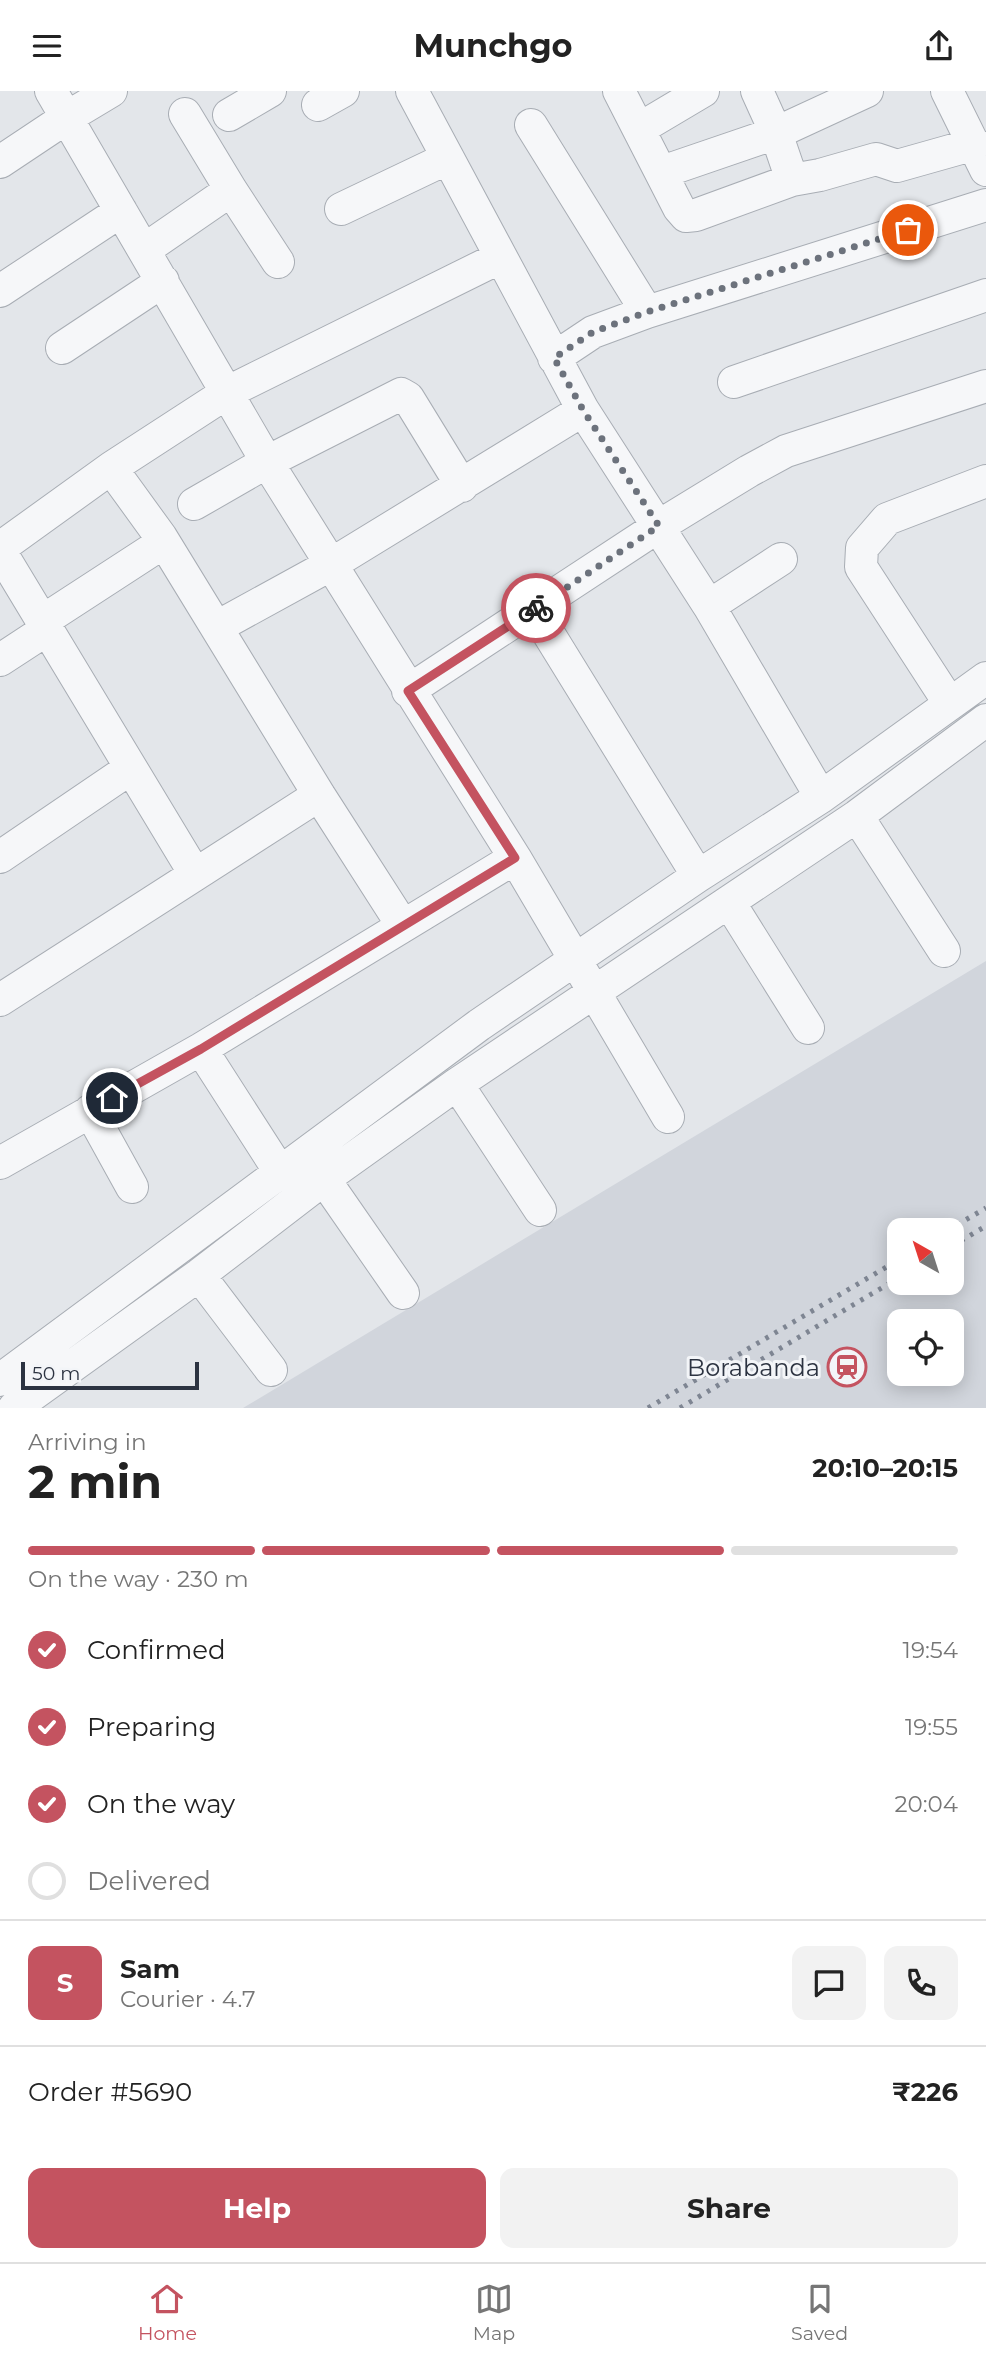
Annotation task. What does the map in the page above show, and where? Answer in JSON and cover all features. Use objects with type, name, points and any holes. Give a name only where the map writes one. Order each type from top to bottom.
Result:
[{"type":"street","points":[[0,162],[58,104],[111,91]]},
{"type":"street","points":[[229,115],[271,91]]},
{"type":"street","points":[[412,91],[583,410],[709,605],[821,797]]},
{"type":"street","points":[[619,91],[679,208],[686,216],[696,215],[792,180],[876,159],[897,166],[980,157],[947,91]]},
{"type":"street","points":[[639,129],[703,91]]},
{"type":"street","points":[[757,91],[776,133],[792,180]]},
{"type":"street","points":[[662,172],[776,133],[867,91]]},
{"type":"street","points":[[58,104],[267,462],[515,858],[668,1117]]},
{"type":"street","points":[[185,114],[278,262]]},
{"type":"street","points":[[531,125],[647,312]]},
{"type":"street","points":[[341,209],[448,158]]},
{"type":"street","points":[[144,250],[231,190]]},
{"type":"street","points":[[554,358],[593,332],[647,312],[986,205]]},
{"type":"street","points":[[0,291],[121,211]]},
{"type":"street","points":[[195,874],[43,626],[0,549],[111,468],[228,392],[501,257]]},
{"type":"street","points":[[62,348],[163,281]]},
{"type":"street","points":[[734,382],[986,295]]},
{"type":"street","points":[[408,691],[659,526],[786,451],[986,386]]},
{"type":"street","points":[[194,504],[267,462],[401,394],[408,398],[461,487]]},
{"type":"street","points":[[217,628],[461,487],[583,410]]},
{"type":"street","points":[[111,468],[164,542],[403,926]]},
{"type":"street","points":[[950,704],[861,567],[862,548],[887,519],[986,481]]},
{"type":"street","points":[[0,660],[43,626],[164,542]]},
{"type":"street","points":[[709,605],[781,559]]},
{"type":"street","points":[[534,610],[698,876]]},
{"type":"street","points":[[1,1376],[479,1025],[698,876],[821,797],[986,678]]},
{"type":"street","points":[[18,1407],[199,1275],[324,1179],[457,1084],[857,816],[986,720]]},
{"type":"street","points":[[0,857],[131,768]]},
{"type":"street","points":[[0,1000],[319,795]]},
{"type":"street","points":[[857,816],[944,951]]},
{"type":"street","points":[[0,1163],[201,1049],[515,858]]},
{"type":"street","points":[[729,902],[808,1028]]},
{"type":"street","points":[[201,1049],[281,1171]]},
{"type":"street","points":[[457,1084],[540,1210]]},
{"type":"street","points":[[90,1111],[132,1187]]},
{"type":"street","points":[[324,1179],[403,1293]]},
{"type":"street","points":[[199,1275],[271,1370]]},
{"type":"shaded area","points":[[986,961],[986,1408],[243,1408]]},
{"type":"railway","points":[[964,1221],[986,1208]]},
{"type":"railway","points":[[964,1239],[986,1226]]},
{"type":"railway","points":[[648,1408],[887,1267]]},
{"type":"railway","points":[[680,1408],[887,1285]]},
{"type":"way so far","points":[[536,608],[659,526],[583,410],[554,358],[593,332],[647,312],[908,230]]},
{"type":"place","name":"Borabanda","points":[[847,1367]]},
{"type":"route","points":[[112,1098],[201,1049],[515,858],[408,691],[536,608]]}]
